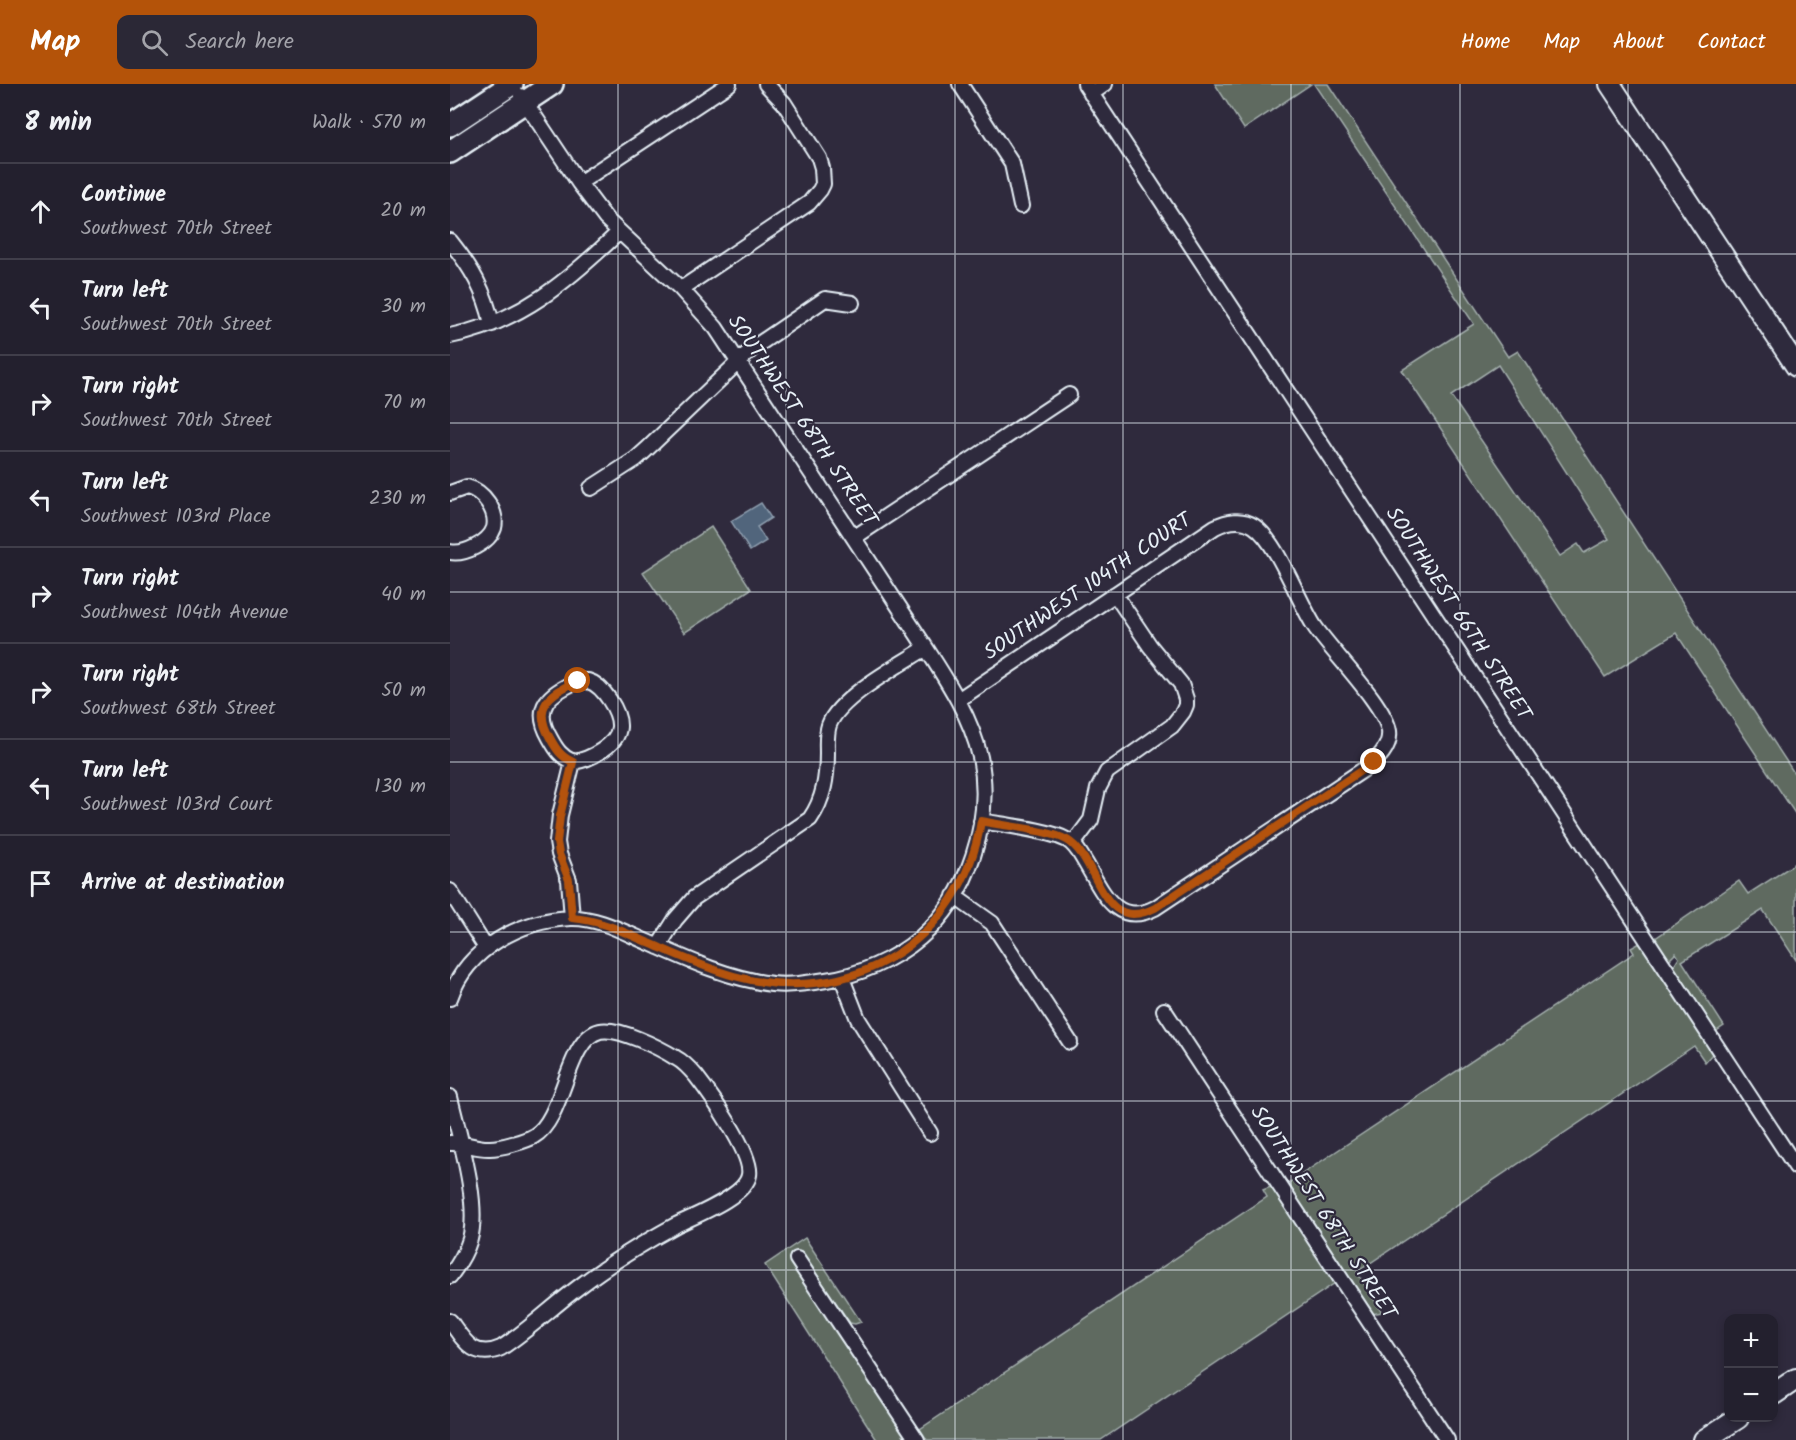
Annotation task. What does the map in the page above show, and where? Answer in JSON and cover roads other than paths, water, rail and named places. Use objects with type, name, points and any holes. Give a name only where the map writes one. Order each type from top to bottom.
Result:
[{"type":"main road","points":[[450,125],[512,84]]},
{"type":"main road","points":[[450,152],[552,84]]},
{"type":"street","name":"SOUTHWEST 68TH STREET","points":[[450,998],[462,975],[486,948],[523,927],[544,921],[572,918],[602,924],[714,970],[757,982],[792,985],[842,978],[861,972],[909,946],[936,922],[954,896],[971,863],[981,821],[983,789],[980,758],[973,734],[958,700],[926,648],[716,328],[681,289],[618,233],[579,183],[512,84]]},
{"type":"street","points":[[579,183],[729,84]]},
{"type":"street","points":[[681,289],[808,203],[823,184],[822,168],[815,150],[784,103],[766,84]]},
{"type":"street","points":[[960,84],[1012,164],[1021,206]]},
{"type":"street","points":[[1088,89],[1105,84]]},
{"type":"street","points":[[1610,84],[1796,366]]},
{"type":"street","name":"SOUTHWEST 66TH STREET","points":[[1088,89],[1796,1167]]},
{"type":"street","points":[[450,336],[492,324],[530,306],[559,286],[618,233]]},
{"type":"street","points":[[450,241],[477,278],[492,324]]},
{"type":"street","points":[[591,488],[641,454],[753,348],[825,299],[852,303]]},
{"type":"street","points":[[855,537],[1069,395]]},
{"type":"street","points":[[450,493],[467,487],[479,491],[484,496],[495,520],[492,532],[480,543],[459,553],[450,552]]},
{"type":"street","name":"SOUTHWEST 104TH COURT","points":[[958,700],[1215,527],[1227,522],[1246,522],[1261,532],[1285,571],[1312,623],[1378,709],[1387,725],[1389,740],[1387,747],[1374,762],[1309,806],[1155,908],[1140,914],[1126,914],[1110,901],[1073,844]]},
{"type":"street","points":[[981,821],[1053,835],[1073,844],[1091,820],[1098,789],[1107,772],[1172,726],[1183,712],[1186,699],[1181,684],[1150,646],[1115,594]]},
{"type":"street","points":[[658,947],[678,915],[694,898],[810,819],[824,792],[827,733],[833,718],[843,705],[866,687],[926,648]]},
{"type":"street","points":[[578,681],[588,681],[606,696],[618,718],[619,727],[611,742],[586,759],[573,762],[558,753],[543,727],[541,717],[543,707],[554,695],[578,681]]},
{"type":"street","points":[[572,918],[569,880],[557,842],[560,816],[573,762]]},
{"type":"street","points":[[450,891],[486,948]]},
{"type":"street","points":[[954,896],[992,923],[1070,1041]]},
{"type":"street","points":[[842,978],[858,1019],[930,1133]]},
{"type":"street","name":"SOUTHWEST 68TH STREET","points":[[1164,1010],[1447,1440]]},
{"type":"street","points":[[450,1321],[466,1343],[477,1351],[489,1353],[501,1348],[607,1267],[653,1238],[735,1193],[747,1182],[750,1170],[747,1156],[740,1144],[688,1067],[676,1057],[622,1034],[602,1031],[591,1035],[580,1047],[550,1119],[534,1136],[490,1148],[455,1143]]},
{"type":"street","points":[[450,1097],[455,1143],[474,1207],[470,1239],[462,1261],[450,1276]]},
{"type":"street","points":[[797,1259],[917,1440]]},
{"type":"street","points":[[1778,1391],[1796,1379]]},
{"type":"street","points":[[1704,1440],[1732,1422]]},
{"type":"water","points":[[761,503],[771,518],[757,527],[766,541],[750,551],[731,521]]}]
